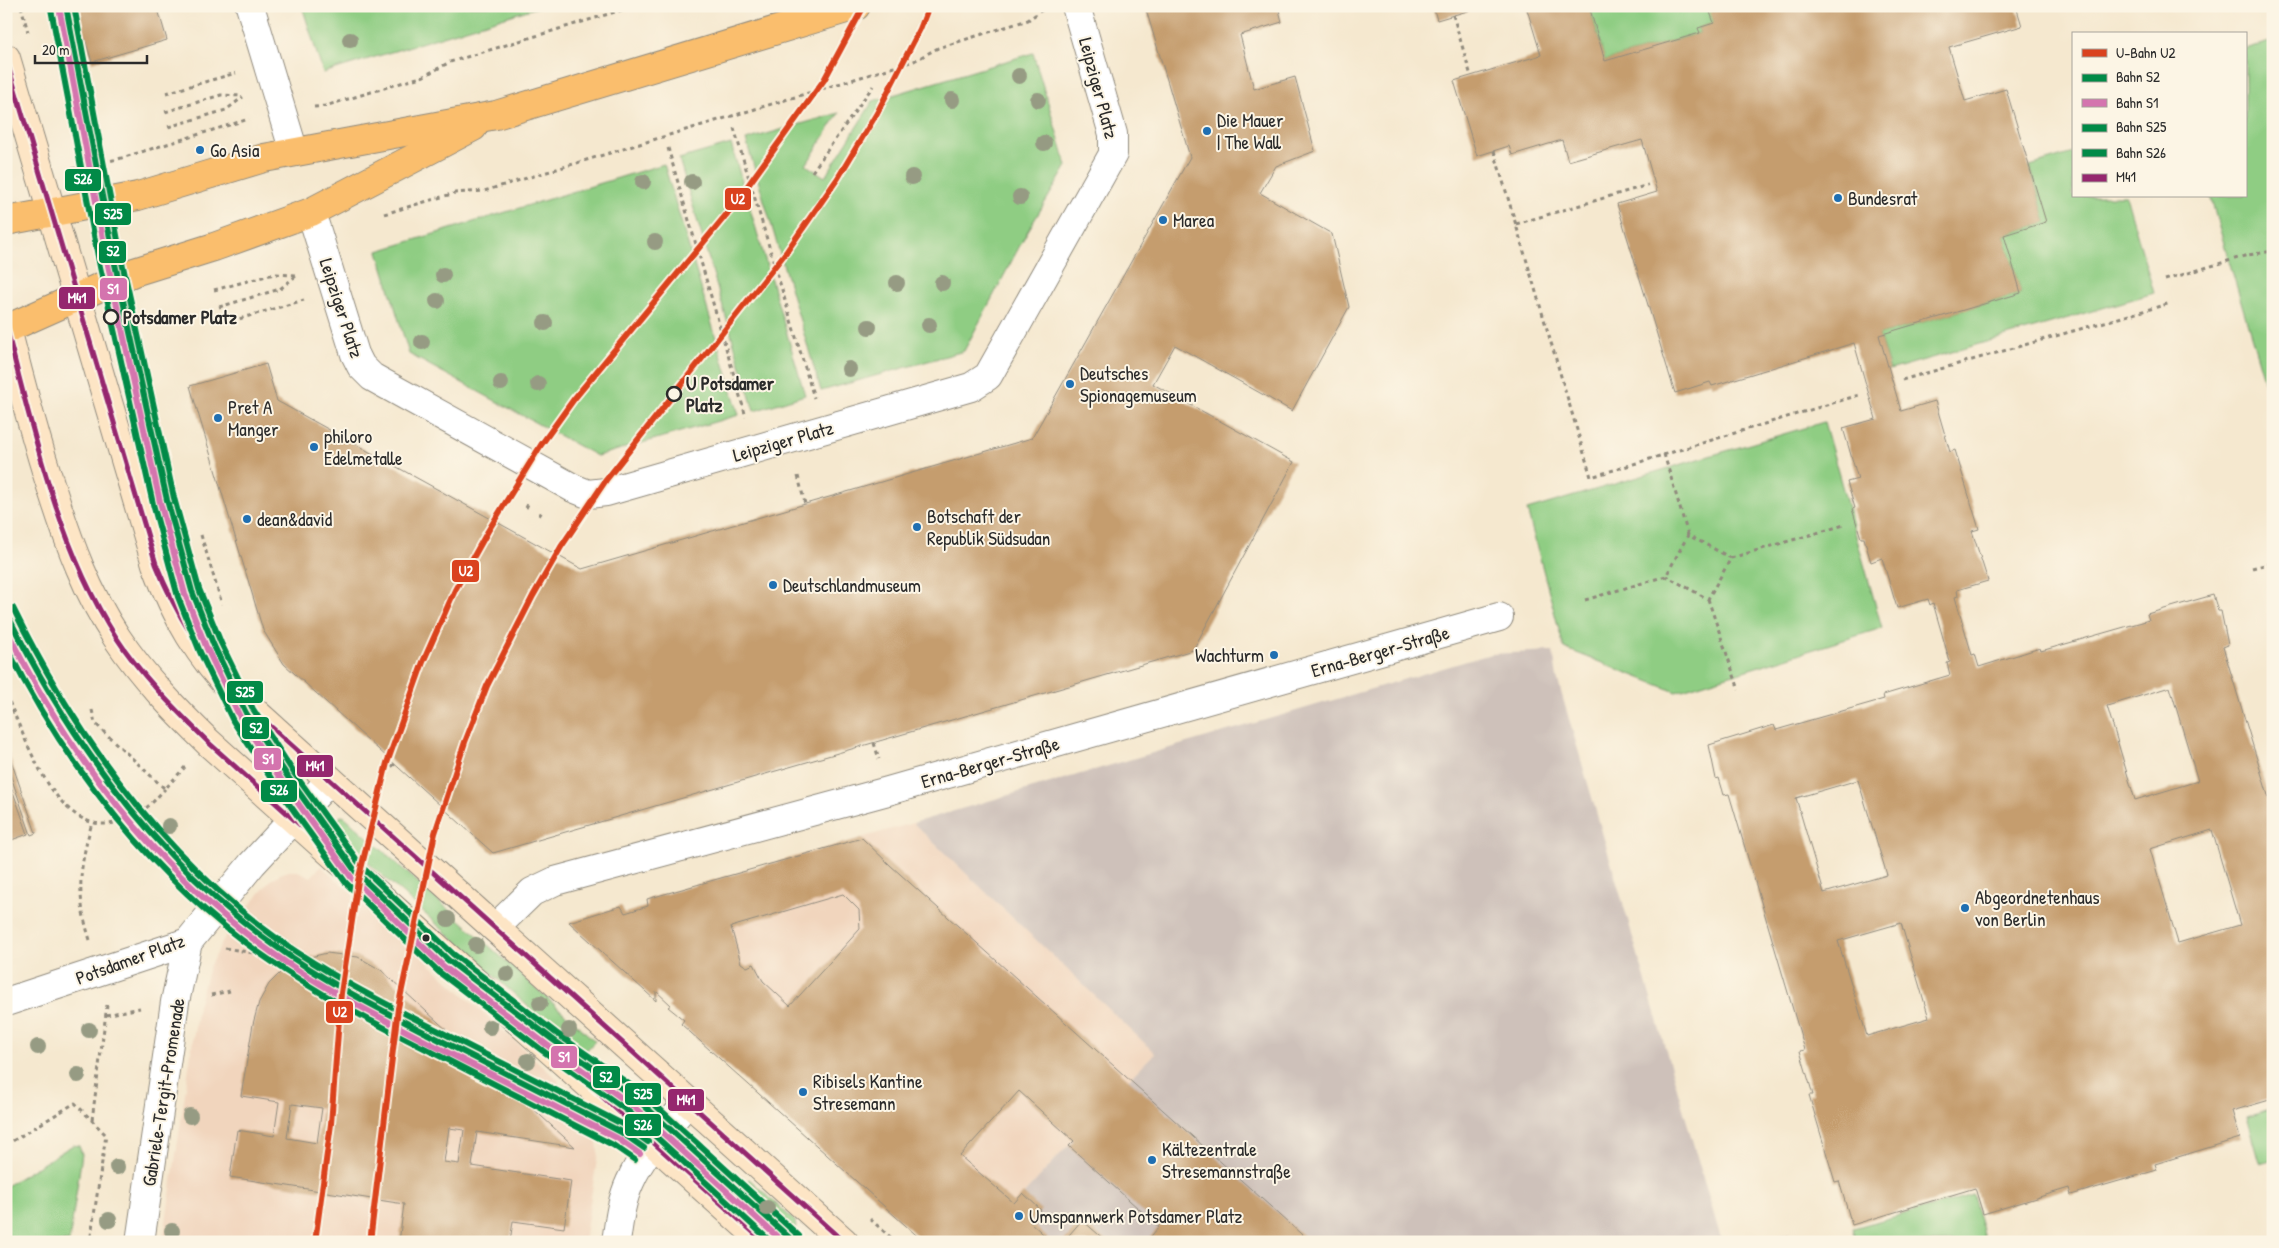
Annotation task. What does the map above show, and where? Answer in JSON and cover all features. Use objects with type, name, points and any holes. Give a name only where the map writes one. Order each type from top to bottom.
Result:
[{"type":"main road","points":[[6,221],[138,196],[264,158],[496,115],[856,6]]},
{"type":"main road","points":[[6,58],[156,564],[177,616],[199,651],[218,676],[238,697],[688,1102],[831,1237]]},
{"type":"main road","points":[[496,115],[311,212],[214,247],[134,272],[7,327],[31,423],[72,550],[101,613],[132,661],[165,700],[209,743],[764,1242]]},
{"type":"street","points":[[250,6],[294,152]]},
{"type":"street","name":"Leipziger Platz","points":[[311,212],[355,354],[365,371],[372,377],[573,488],[588,494],[606,492],[971,387],[988,376],[998,362],[1113,154],[1114,134],[1076,6]]},
{"type":"street","name":"Erna-Berger-Straße","points":[[495,928],[532,892],[554,881],[888,791],[1499,618]]},
{"type":"street","name":"Potsdamer Platz","points":[[6,1002],[188,942],[252,864],[330,780]]},
{"type":"street","name":"Gabriele-Tergit-Promenade","points":[[140,1242],[176,1002],[188,942]]},
{"type":"street","points":[[616,1242],[621,1208],[630,1182],[654,1142],[688,1102]]},
{"type":"path","points":[[325,106],[424,76],[450,62],[635,6]]},
{"type":"path","points":[[379,216],[455,193],[484,191],[914,61],[938,48],[1028,20],[1047,6]]},
{"type":"path","points":[[1454,15],[1471,76]]},
{"type":"path","points":[[166,93],[240,72]]},
{"type":"path","points":[[812,172],[873,86]]},
{"type":"path","points":[[165,112],[221,95],[243,96],[226,110],[168,128]]},
{"type":"path","points":[[41,175],[118,159],[253,118]]},
{"type":"path","points":[[734,128],[814,401]]},
{"type":"path","points":[[668,148],[747,420]]},
{"type":"path","points":[[1494,151],[1591,477],[1859,395]]},
{"type":"path","points":[[1516,224],[1648,185]]},
{"type":"path","points":[[2165,280],[2248,254],[2273,251]]},
{"type":"path","points":[[214,290],[274,274],[298,275],[280,289],[219,308]]},
{"type":"path","points":[[232,322],[309,299]]},
{"type":"path","points":[[1902,380],[2172,303]]},
{"type":"path","points":[[1664,454],[1688,535],[1666,576]]},
{"type":"path","points":[[798,476],[806,504]]},
{"type":"path","points":[[1688,535],[1731,558],[1844,525]]},
{"type":"path","points":[[201,535],[222,604]]},
{"type":"path","points":[[1708,599],[1731,558]]},
{"type":"path","points":[[2252,568],[2273,563]]},
{"type":"path","points":[[1585,600],[1666,576],[1708,599],[1739,690]]},
{"type":"path","points":[[6,695],[44,776],[57,798],[76,815],[92,823],[109,824],[129,818],[145,809],[184,768]]},
{"type":"path","points":[[92,710],[96,723],[104,733],[165,789]]},
{"type":"path","points":[[385,771],[395,764]]},
{"type":"path","points":[[86,930],[79,883],[92,823]]},
{"type":"path","points":[[246,952],[299,961]]},
{"type":"path","points":[[208,996],[230,991]]},
{"type":"path","points":[[92,1120],[109,997]]},
{"type":"path","points":[[106,1015],[143,1008]]},
{"type":"path","points":[[6,1145],[75,1103],[106,1135],[90,1242]]},
{"type":"shaded area","points":[[1553,651],[1557,678],[1722,1242],[980,1242],[1155,1053],[913,823],[1491,654]]},
{"type":"shaded area","points":[[913,823],[1156,1053],[1129,1079],[980,1242],[924,1242],[681,1024],[684,1020],[668,1007],[671,1004],[657,992],[656,1001],[569,922],[621,906],[625,913],[647,906],[647,899]]},
{"type":"shaded area","points":[[321,866],[559,1081],[551,1090],[596,1133],[598,1153],[584,1242],[163,1242],[198,1006],[209,967],[228,931],[271,880],[289,871],[298,871],[311,877]]},
{"type":"shaded area","points":[[1789,1233],[1791,1242],[1757,1242]]},
{"type":"green space","points":[[302,6],[541,6],[323,73]]},
{"type":"green space","points":[[1589,6],[1729,6],[1711,12],[1714,23],[1698,28],[1700,33],[1605,61]]},
{"type":"green space","points":[[2273,41],[2273,410],[2211,198],[2246,198],[2246,49]]},
{"type":"green space","points":[[1033,53],[1067,166],[1026,234],[964,351],[821,391],[746,140],[839,113],[806,165],[825,177],[873,101]]},
{"type":"green space","points":[[731,144],[805,395],[754,411],[679,159]]},
{"type":"green space","points":[[2072,153],[2072,198],[2127,198],[2154,293],[1890,370],[1879,335],[2021,293],[2004,235],[2046,222],[2030,166]]},
{"type":"green space","points":[[664,164],[739,415],[597,456],[409,354],[378,251]]},
{"type":"green space","points":[[1824,422],[1882,628],[1676,692],[1564,648],[1527,510]]},
{"type":"green space","points":[[341,816],[345,817],[595,1041],[582,1055],[333,831],[333,823]]},
{"type":"green space","points":[[2273,1109],[2273,1159],[2259,1163],[2246,1117]]},
{"type":"green space","points":[[73,1145],[79,1146],[82,1154],[69,1242],[6,1242],[6,1186]]},
{"type":"green space","points":[[749,1179],[795,1221],[796,1227],[788,1236],[782,1235],[736,1193]]},
{"type":"green space","points":[[1973,1195],[1986,1242],[1857,1242],[1853,1228]]},
{"type":"building","points":[[75,6],[157,6],[167,40],[92,62]]},
{"type":"building","points":[[1145,6],[1278,6],[1282,22],[1240,35],[1254,89],[1295,77],[1315,151],[1276,166],[1260,193],[1332,234],[1349,307],[1292,411],[1175,345],[1153,384],[1294,462],[1193,650],[493,853],[284,664],[263,630],[190,386],[266,364],[277,401],[582,569],[1032,438],[1190,157]]},
{"type":"building","points":[[1433,6],[1481,6],[1481,7],[1437,20]]},
{"type":"building","points":[[1526,6],[1589,6],[1605,61],[1700,33],[1698,28],[1714,23],[1710,12],[1729,6],[2016,6],[2022,26],[1949,47],[1965,101],[2006,89],[2046,222],[2004,235],[2021,293],[1879,335],[1901,411],[1935,401],[1950,452],[1955,450],[1979,529],[1972,531],[1988,581],[1957,590],[1958,596],[1955,597],[1972,655],[1975,654],[1979,667],[2040,648],[2041,651],[2149,620],[2147,614],[2213,595],[2218,611],[2221,611],[2228,645],[2223,647],[2273,812],[2273,1099],[2232,1111],[2240,1138],[2155,1164],[2157,1170],[2071,1195],[2069,1188],[1983,1214],[1975,1188],[1852,1225],[1839,1181],[1835,1182],[1809,1095],[1813,1095],[1800,1051],[1805,1050],[1729,794],[1724,795],[1719,778],[1716,779],[1709,745],[1774,725],[1776,730],[1884,699],[1883,695],[1950,675],[1947,663],[1950,662],[1933,603],[1930,605],[1928,599],[1897,608],[1882,558],[1871,562],[1864,538],[1861,538],[1852,509],[1855,508],[1847,482],[1858,479],[1843,428],[1876,419],[1854,343],[1712,386],[1710,382],[1675,393],[1617,204],[1657,192],[1642,140],[1568,161],[1562,140],[1512,155],[1509,146],[1477,156],[1454,81],[1541,55]],"holes":[[[2170,687],[2198,781],[2135,800],[2107,706]],[[1858,780],[1887,875],[1824,893],[1796,798]],[[2212,830],[2240,925],[2178,943],[2150,849]],[[1901,923],[1929,1018],[1867,1036],[1838,941]]]},
{"type":"building","points":[[6,746],[36,833],[31,835],[6,762]]},
{"type":"building","points":[[6,772],[28,834],[6,842]]},
{"type":"building","points":[[862,838],[1310,1242],[1146,1242],[1159,1227],[1069,1146],[1074,1141],[1019,1091],[960,1156],[1014,1203],[1023,1193],[1041,1210],[1030,1222],[1052,1242],[924,1242],[681,1024],[684,1020],[668,1007],[671,1005],[656,991],[656,1001],[569,922],[621,906],[625,913],[648,906],[647,899]],"holes":[[[843,894],[859,910],[860,929],[790,1006],[763,981],[754,964],[747,967],[741,963],[731,927]]]},
{"type":"building","points":[[327,953],[358,957],[381,970],[575,1147],[477,1132],[472,1166],[571,1181],[564,1228],[513,1221],[510,1242],[399,1242],[404,1204],[230,1177],[237,1130],[274,1136],[279,1102],[241,1096],[253,1024],[259,1002],[269,984],[285,968],[306,958]],"holes":[[[292,1104],[322,1108],[317,1143],[287,1138]],[[449,1128],[464,1130],[459,1164],[444,1162]]]},
{"type":"building","name":"Umspannwerk Potsdamer Platz","points":[[1082,1220],[1107,1242],[1063,1242]]},
{"type":"metro line","name":"U2","points":[[315,1242],[331,1124],[341,993],[358,881],[387,763],[423,662],[455,590],[488,531],[541,445],[574,399],[731,209],[824,80],[864,6]]},
{"type":"metro line","name":"U2","points":[[370,1242],[398,1008],[435,833],[465,742],[487,686],[533,596],[561,547],[606,480],[787,251],[838,178],[877,113],[920,29],[929,6]]},
{"type":"rail line","name":"S2","points":[[66,6],[115,264],[167,500],[192,591],[214,646],[246,713],[288,777],[356,872],[448,960],[552,1039],[638,1100],[794,1242]]},
{"type":"rail line","name":"S25","points":[[74,6],[122,262],[174,498],[199,589],[221,643],[253,709],[294,773],[362,867],[453,954],[556,1033],[643,1094],[799,1236]]},
{"type":"rail line","name":"S1","points":[[59,7],[108,265],[160,502],[185,594],[207,649],[240,717],[282,781],[351,877],[443,966],[547,1045],[633,1106],[783,1242]]},
{"type":"rail line","name":"S26","points":[[51,9],[100,267],[153,504],[178,597],[200,652],[233,721],[276,786],[346,883],[439,972],[543,1051],[629,1112],[771,1242]]},
{"type":"rail line","name":"S25","points":[[13,608],[65,702],[125,790],[160,831],[236,907],[279,940],[335,976],[393,1008],[624,1125],[648,1142]]},
{"type":"rail line","name":"S2","points":[[6,612],[58,706],[119,795],[191,875],[231,912],[292,958],[330,981],[428,1034],[621,1132],[644,1148]]},
{"type":"rail line","name":"S1","points":[[6,629],[57,721],[119,807],[153,847],[190,885],[229,920],[271,952],[328,988],[427,1042],[617,1138],[640,1154]]},
{"type":"rail line","name":"S26","points":[[6,646],[56,735],[117,819],[188,895],[227,928],[287,972],[346,1007],[613,1145],[635,1160]]},
{"type":"transit line","name":"M41","points":[[6,59],[156,564],[181,618],[202,651],[238,697],[844,1242]]},
{"type":"transit line","name":"M41","points":[[6,326],[49,487],[78,566],[96,603],[116,637],[137,666],[160,693],[209,743],[764,1242]]},
{"type":"place","name":"Die Mauer | The Wall","points":[[1207,131]]},
{"type":"place","name":"Go Asia","points":[[200,150]]},
{"type":"place","name":"Bundesrat","points":[[1838,198]]},
{"type":"place","name":"Marea","points":[[1163,220]]},
{"type":"place","name":"Potsdamer Platz","points":[[111,317]]},
{"type":"place","name":"Deutsches Spionagemuseum","points":[[1070,384]]},
{"type":"place","name":"U Potsdamer Platz","points":[[674,394]]},
{"type":"place","name":"Pret A Manger","points":[[218,418]]},
{"type":"place","name":"philoro Edelmetalle","points":[[314,447]]},
{"type":"place","name":"dean&david","points":[[247,519]]},
{"type":"place","name":"Botschaft der Republik Südsudan","points":[[917,527]]},
{"type":"place","name":"Deutschlandmuseum","points":[[773,585]]},
{"type":"place","name":"Wachturm","points":[[1274,655]]},
{"type":"place","name":"Abgeordnetenhaus von Berlin","points":[[1965,908]]},
{"type":"place","name":"Ribisels Kantine Stresemann","points":[[803,1092]]},
{"type":"place","name":"Kältezentrale Stresemannstraße","points":[[1152,1160]]},
{"type":"place","name":"Umspannwerk Potsdamer Platz","points":[[1019,1216]]}]
